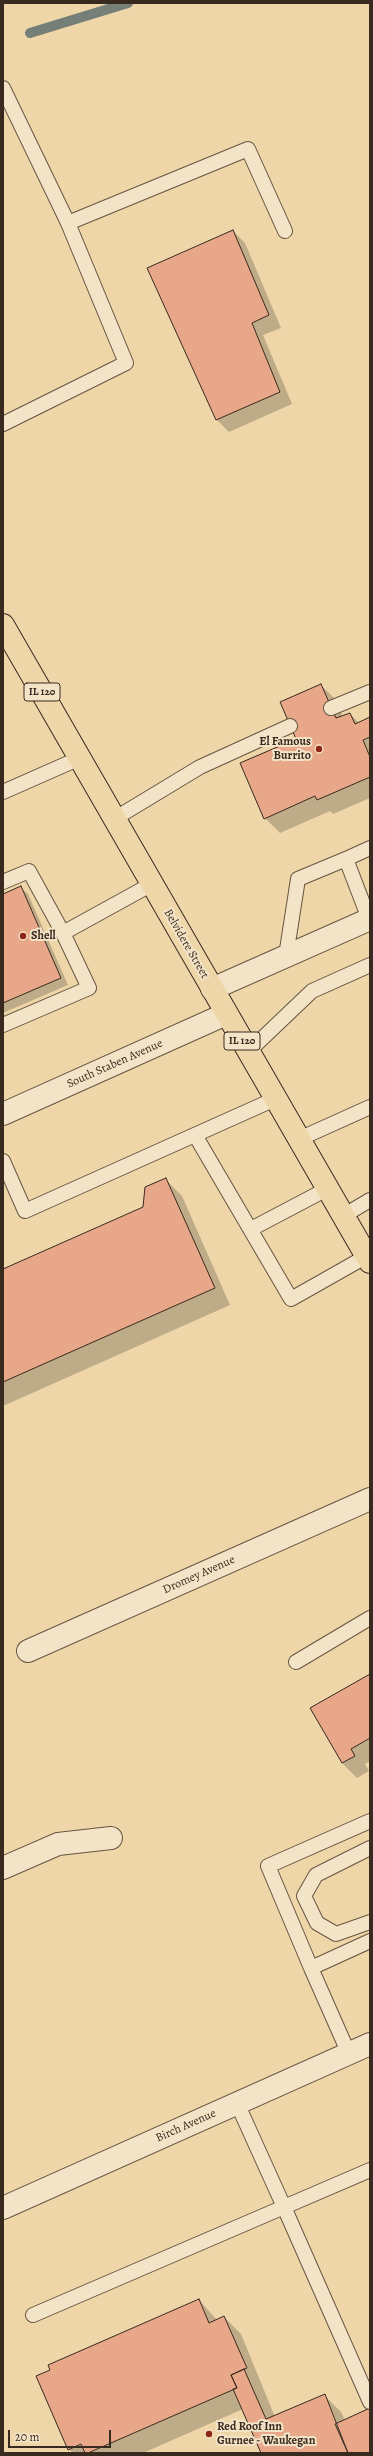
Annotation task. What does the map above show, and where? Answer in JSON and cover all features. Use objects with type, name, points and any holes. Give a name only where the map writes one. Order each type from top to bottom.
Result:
[{"type":"main road","name":"Belvidere Street","points":[[3,625],[368,1259]]},
{"type":"street","points":[[212,989],[370,919]]},
{"type":"street","name":"South Staben Avenue","points":[[3,1114],[226,1014]]},
{"type":"street","name":"Dromey Avenue","points":[[28,1651],[370,1499]]},
{"type":"street","points":[[3,1868],[58,1844],[111,1838]]},
{"type":"street","name":"Birch Avenue","points":[[3,2208],[370,2044]]},
{"type":"lane","points":[[3,88],[68,223],[126,363],[3,424]]},
{"type":"lane","points":[[68,223],[248,149],[285,230]]},
{"type":"lane","points":[[331,708],[370,692]]},
{"type":"lane","points":[[114,820],[200,767],[290,726]]},
{"type":"lane","points":[[3,792],[80,758]]},
{"type":"lane","points":[[286,956],[298,879],[370,848]]},
{"type":"lane","points":[[346,859],[370,919]]},
{"type":"lane","points":[[3,882],[29,870],[63,933],[89,988],[3,1025]]},
{"type":"lane","points":[[63,933],[152,884]]},
{"type":"lane","points":[[248,1052],[312,991],[370,965]]},
{"type":"lane","points":[[3,1161],[25,1211],[275,1099]]},
{"type":"lane","points":[[299,1140],[370,1107]]},
{"type":"lane","points":[[194,1135],[251,1229],[291,1299],[368,1259]]},
{"type":"lane","points":[[251,1229],[327,1189]]},
{"type":"lane","points":[[343,1216],[370,1200]]},
{"type":"lane","points":[[296,1662],[370,1618]]},
{"type":"lane","points":[[349,2054],[310,1968],[268,1866],[370,1821]]},
{"type":"lane","points":[[370,1848],[316,1875],[304,1896],[317,1923],[336,1934],[370,1922]]},
{"type":"lane","points":[[310,1968],[370,1941]]},
{"type":"lane","points":[[237,2103],[370,2402]]},
{"type":"lane","points":[[34,2315],[370,2170]]},
{"type":"building","points":[[233,230],[269,315],[252,323],[280,392],[216,420],[147,268]]},
{"type":"building","name":"El Famous Burrito","points":[[321,684],[336,718],[350,713],[355,724],[370,717],[370,737],[363,740],[370,757],[370,777],[317,800],[315,796],[264,819],[240,763],[296,739],[280,702]]},
{"type":"building","name":"Shell","points":[[21,886],[61,978],[3,1003],[3,894]]},
{"type":"building","points":[[166,1178],[215,1288],[3,1382],[3,1269],[143,1207],[145,1187]]},
{"type":"building","points":[[370,1674],[370,1738],[351,1749],[355,1756],[342,1763],[310,1708]]},
{"type":"building","points":[[199,2299],[209,2323],[224,2316],[247,2368],[231,2375],[237,2388],[88,2453],[85,2453],[81,2444],[68,2450],[36,2376],[50,2370],[48,2365]]},
{"type":"building","points":[[244,2369],[266,2419],[325,2394],[348,2453],[261,2453],[233,2389],[237,2388],[231,2375]]},
{"type":"building","points":[[370,2408],[370,2453],[348,2453],[335,2424]]},
{"type":"waterway","points":[[30,33],[128,3]]},
{"type":"place","name":"El Famous Burrito","points":[[319,749]]},
{"type":"place","name":"Shell","points":[[23,936]]},
{"type":"place","name":"Red Roof Inn Gurnee - Waukegan","points":[[209,2434]]}]
